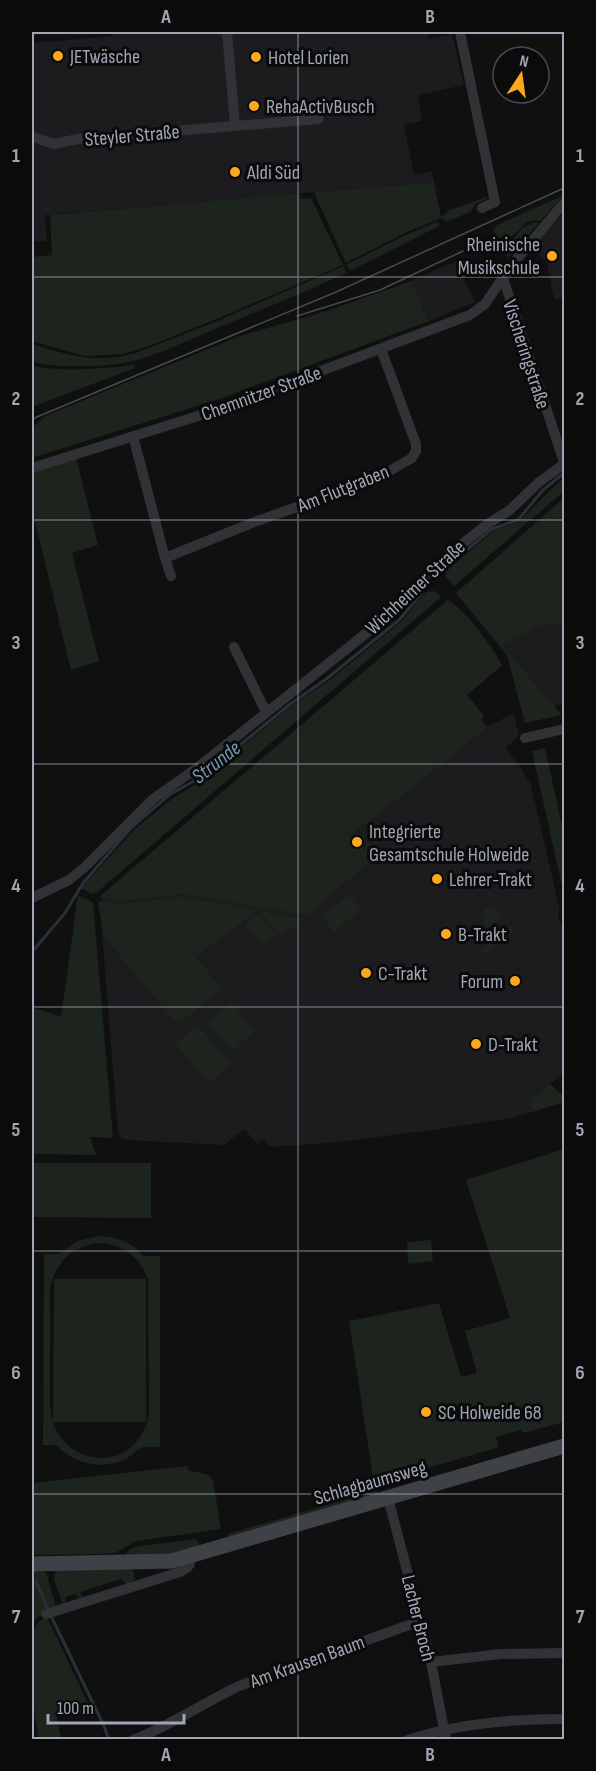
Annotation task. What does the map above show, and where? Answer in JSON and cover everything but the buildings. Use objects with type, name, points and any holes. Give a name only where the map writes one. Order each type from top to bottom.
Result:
[{"type":"main road","name":"Schlagbaumsweg","points":[[32,1564],[155,1562],[188,1557],[564,1446]]},
{"type":"street","points":[[227,32],[235,126]]},
{"type":"street","points":[[460,32],[495,202],[482,208]]},
{"type":"street","name":"Steyler Straße","points":[[32,135],[54,144],[78,139],[319,119]]},
{"type":"street","name":"Chemnitzer Straße","points":[[485,304],[504,276],[564,203]]},
{"type":"street","name":"Vischeringstraße","points":[[504,276],[509,300],[564,463]]},
{"type":"street","name":"Chemnitzer Straße","points":[[32,468],[217,410],[470,315],[498,297],[509,300]]},
{"type":"street","name":"Am Flutgraben","points":[[165,558],[257,521],[374,480],[412,458],[416,451],[416,444],[381,349]]},
{"type":"street","points":[[133,436],[171,576]]},
{"type":"street","name":"Wichheimer Straße","points":[[32,898],[69,880],[153,799],[197,768],[388,616],[447,556],[482,528],[510,510],[538,483],[564,463]]},
{"type":"street","points":[[234,647],[266,712]]},
{"type":"street","points":[[525,738],[564,729]]},
{"type":"street","name":"Lacher Broch","points":[[388,1498],[431,1662],[446,1734]]},
{"type":"street","name":"Schlagbaumsweg","points":[[49,1612],[180,1572],[190,1564],[188,1557]]},
{"type":"street","name":"Am Krausen Baum","points":[[133,1740],[156,1736],[210,1700],[238,1686],[420,1621]]},
{"type":"street","points":[[431,1662],[501,1654],[564,1653]]},
{"type":"street","points":[[408,1740],[520,1720],[564,1719]]},
{"type":"shaded area","points":[[112,32],[427,32],[429,39],[452,34],[464,85],[418,95],[422,121],[404,125],[414,175],[432,171],[434,182],[45,215],[47,241],[32,242],[32,43],[112,36]]},
{"type":"shaded area","points":[[434,182],[441,217],[450,210],[487,197],[487,199],[475,204],[470,212],[446,222],[441,218],[407,232],[346,263],[315,195],[315,192]]},
{"type":"shaded area","points":[[299,193],[301,199],[311,198],[343,265],[221,317],[124,354],[84,356],[32,341],[32,257],[52,255],[50,215]]},
{"type":"shaded area","points":[[564,195],[540,221],[527,222],[512,236],[497,239],[493,230],[495,226]]},
{"type":"shaded area","name":"Rheinische Musikschule","points":[[563,214],[564,298],[554,299],[547,262],[533,250],[536,242]]},
{"type":"shaded area","points":[[436,222],[440,223],[439,226],[352,270],[346,265],[406,235]]},
{"type":"shaded area","points":[[535,222],[539,223],[508,258],[499,242],[515,237],[523,227]]},
{"type":"shaded area","points":[[456,262],[475,302],[429,321],[411,281]]},
{"type":"shaded area","points":[[344,266],[346,273],[329,281],[170,348],[138,359],[92,366],[32,362],[32,344],[83,357],[108,358],[136,353],[215,322]]},
{"type":"shaded area","points":[[411,281],[429,321],[219,399],[32,458],[32,428],[45,416],[240,336],[327,311]]},
{"type":"shaded area","points":[[134,365],[135,368],[32,407],[32,366],[95,369]]},
{"type":"shaded area","points":[[76,457],[98,545],[72,553],[99,661],[71,670],[32,509],[32,472]]},
{"type":"shaded area","points":[[564,478],[564,491],[454,586],[445,576],[446,571],[493,531],[519,522]]},
{"type":"shaded area","points":[[564,498],[564,624],[541,626],[503,646],[562,715],[525,723],[507,655],[456,593]]},
{"type":"shaded area","points":[[435,591],[441,597],[96,893],[92,894],[81,888],[135,829],[173,798],[201,781],[288,708],[327,682],[402,621],[426,592]]},
{"type":"shaded area","points":[[448,600],[471,620],[502,665],[467,695],[484,716],[481,720],[487,727],[350,835],[340,826],[373,859],[307,915],[184,894],[118,901],[101,898],[100,896]]},
{"type":"shaded area","name":"Integrierte Gesamtschule Holweide","points":[[451,601],[493,649],[502,665],[467,695],[484,716],[481,720],[487,727],[514,713],[519,736],[505,748],[531,785],[560,911],[558,916],[564,931],[564,1072],[536,1096],[532,1096],[532,1112],[511,1118],[440,1129],[330,1143],[270,1147],[263,1139],[257,1144],[244,1129],[224,1145],[121,1138],[118,1132],[98,903]]},
{"type":"shaded area","points":[[564,624],[564,703],[554,706],[503,646],[541,626]]},
{"type":"shaded area","points":[[545,748],[564,834],[564,895],[532,751]]},
{"type":"shaded area","points":[[78,895],[93,902],[113,1138],[90,1137],[96,1155],[32,1154],[32,1007],[61,1017]]},
{"type":"shaded area","points":[[349,895],[361,910],[334,932],[322,917]]},
{"type":"shaded area","points":[[184,897],[257,910],[197,956],[191,951],[221,988],[178,1025],[104,937],[98,903],[101,901],[118,904]]},
{"type":"shaded area","points":[[485,908],[498,909],[503,915],[488,928],[483,923]]},
{"type":"shaded area","points":[[259,911],[302,919],[281,937]]},
{"type":"shaded area","points":[[259,914],[276,935],[263,946],[245,925]]},
{"type":"shaded area","points":[[511,925],[515,930],[485,955],[481,950]]},
{"type":"shaded area","points":[[231,1002],[255,1031],[232,1051],[207,1022]]},
{"type":"shaded area","points":[[198,1025],[231,1064],[209,1083],[175,1043]]},
{"type":"shaded area","points":[[550,1084],[564,1097],[564,1102],[532,1112],[531,1096],[536,1096]]},
{"type":"shaded area","points":[[564,1149],[564,1422],[523,1433],[521,1430],[496,1437],[499,1447],[374,1484],[349,1321],[439,1303],[461,1377],[477,1373],[465,1331],[510,1318],[466,1180]]},
{"type":"shaded area","points":[[32,1163],[151,1163],[151,1218],[32,1217]]},
{"type":"shaded area","points":[[100,1236],[112,1238],[124,1241],[143,1256],[160,1256],[160,1447],[143,1447],[126,1459],[107,1465],[89,1464],[71,1457],[56,1445],[43,1445],[44,1254],[59,1254],[77,1241]],"holes":[[[92,1244],[110,1244],[131,1254],[145,1272],[148,1280],[149,1412],[145,1428],[134,1445],[120,1454],[105,1458],[90,1457],[75,1450],[63,1440],[54,1426],[50,1408],[50,1289],[56,1271],[67,1256]]]},
{"type":"shaded area","points":[[431,1240],[433,1261],[408,1264],[407,1242]]},
{"type":"shaded area","points":[[54,1279],[146,1279],[146,1422],[53,1422]]},
{"type":"shaded area","points":[[187,1466],[189,1471],[207,1474],[213,1480],[221,1529],[136,1541],[117,1552],[107,1554],[32,1555],[32,1483]]},
{"type":"shaded area","points":[[378,1490],[379,1493],[230,1539],[228,1534]]},
{"type":"shaded area","points":[[197,1539],[201,1549],[183,1554],[124,1555],[132,1548],[141,1546]]},
{"type":"shaded area","points":[[56,1569],[131,1569],[135,1580],[127,1585],[121,1579],[83,1591],[80,1594],[85,1598],[81,1600],[75,1594],[65,1597],[66,1602],[63,1604],[54,1580]]},
{"type":"shaded area","points":[[32,1571],[46,1572],[55,1606],[45,1611],[32,1623]]},
{"type":"shaded area","points":[[47,1617],[95,1718],[63,1706],[57,1717],[61,1739],[39,1739],[32,1699],[32,1633],[38,1622]]},
{"type":"waterway","name":"Strunde","points":[[446,567],[492,529],[518,520],[543,490],[564,473]]},
{"type":"waterway","name":"Strunde","points":[[32,952],[65,913],[83,883],[132,827],[169,795],[201,777],[289,705],[325,680],[399,620],[422,593]]},
{"type":"waterway","points":[[36,1581],[48,1610]]},
{"type":"waterway","points":[[51,1616],[109,1740]]},
{"type":"tram line","points":[[32,419],[336,292],[564,188]]},
{"type":"tram line","points":[[297,316],[380,290],[463,251]]},
{"type":"place","name":"JETwäsche","points":[[58,56]]},
{"type":"place","name":"Hotel Lorien","points":[[256,57]]},
{"type":"place","name":"RehaActivBusch","points":[[254,106]]},
{"type":"place","name":"Aldi Süd","points":[[235,172]]},
{"type":"place","name":"Rheinische Musikschule","points":[[552,256]]},
{"type":"place","name":"Integrierte Gesamtschule Holweide","points":[[357,842]]},
{"type":"place","name":"Lehrer-Trakt","points":[[437,879]]},
{"type":"place","name":"B-Trakt","points":[[446,934]]},
{"type":"place","name":"C-Trakt","points":[[366,973]]},
{"type":"place","name":"Forum","points":[[515,981]]},
{"type":"place","name":"D-Trakt","points":[[476,1044]]},
{"type":"place","name":"SC Holweide 68","points":[[426,1412]]}]
